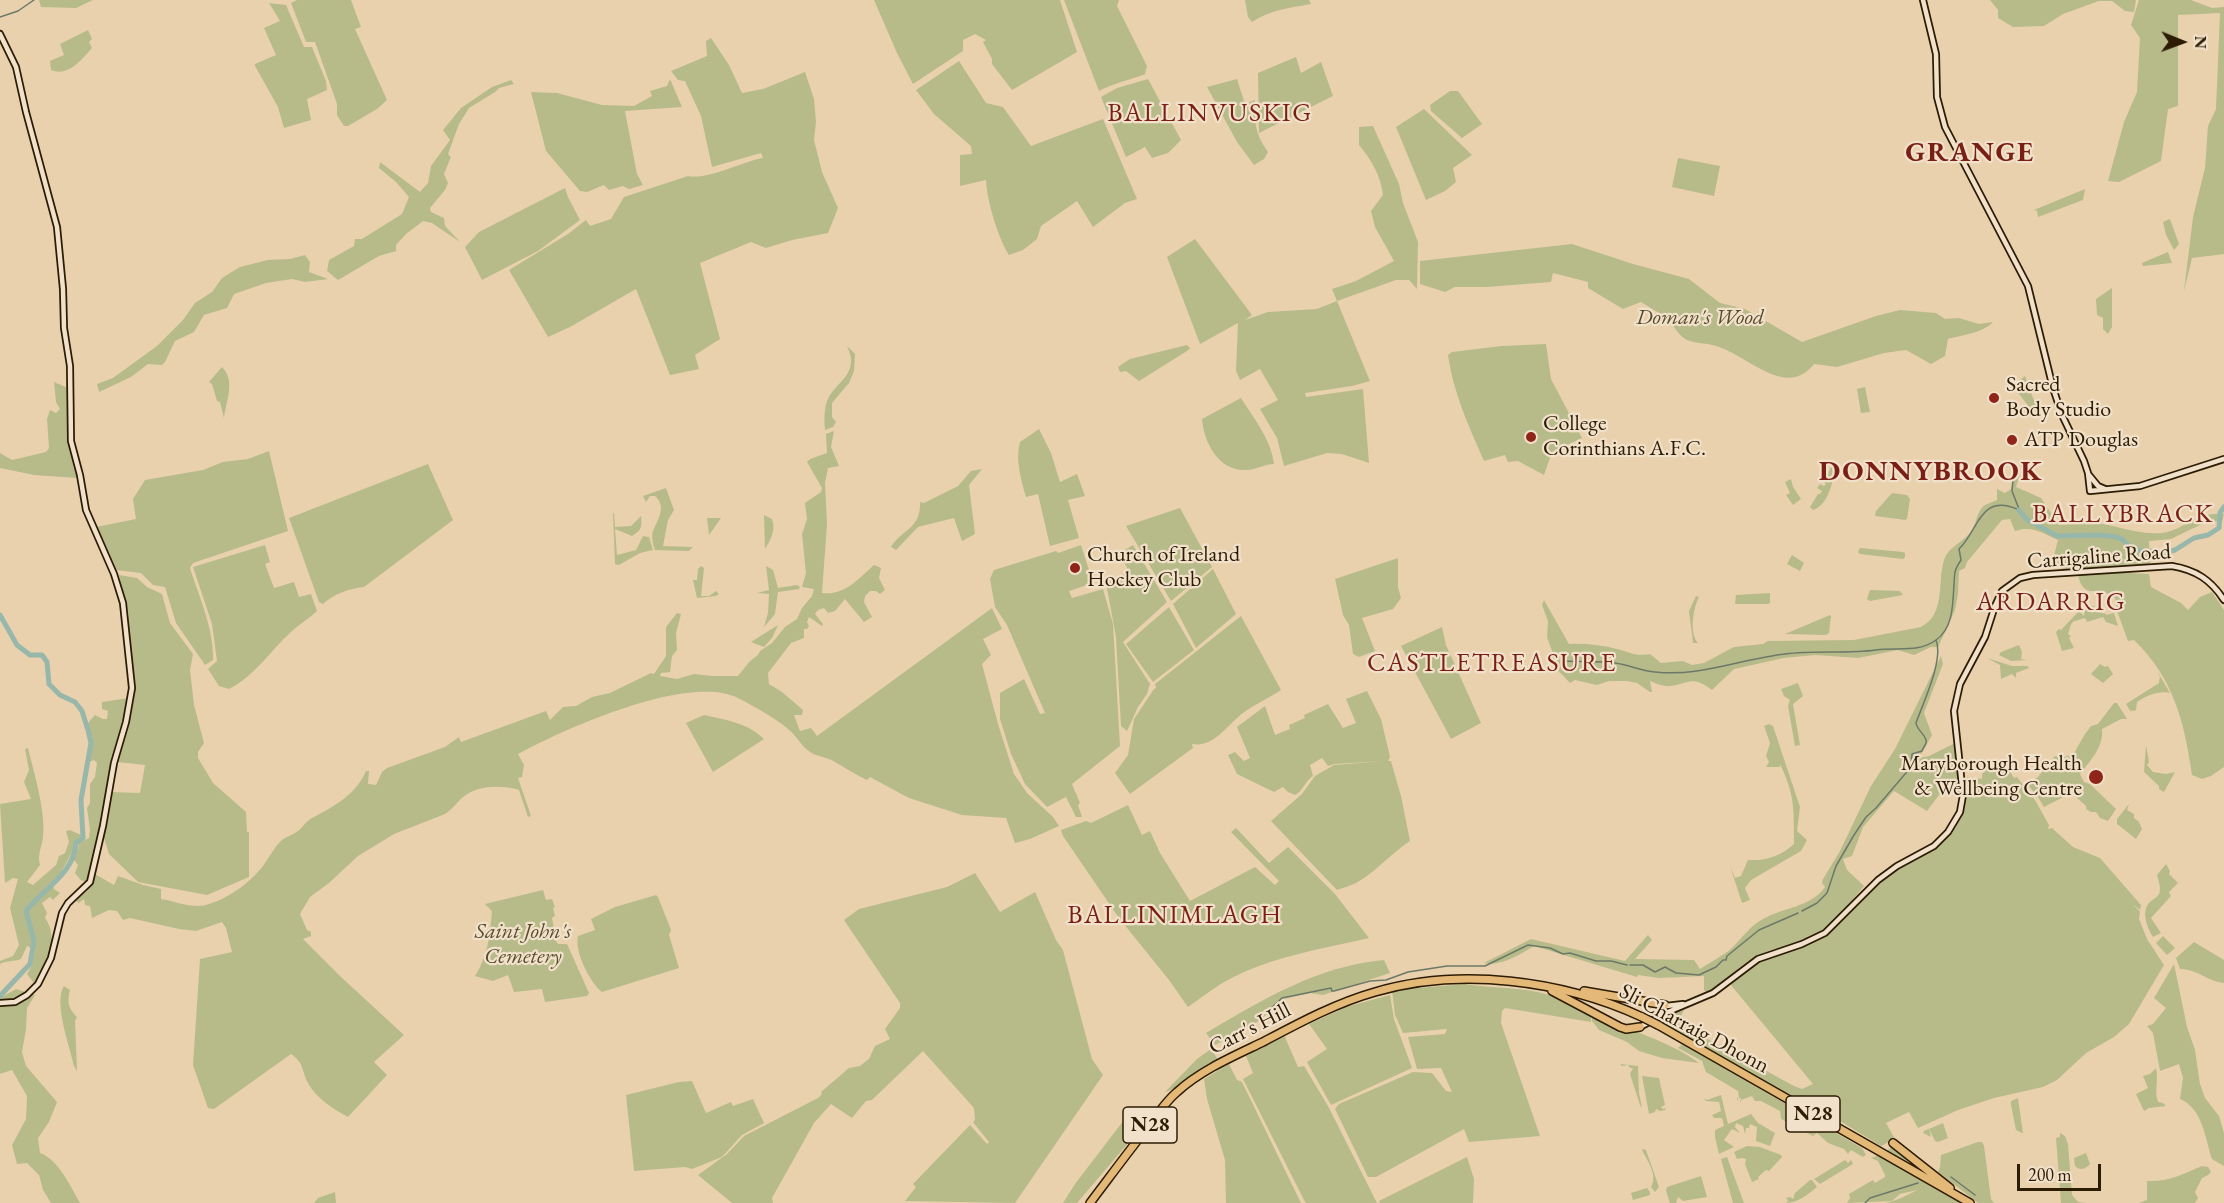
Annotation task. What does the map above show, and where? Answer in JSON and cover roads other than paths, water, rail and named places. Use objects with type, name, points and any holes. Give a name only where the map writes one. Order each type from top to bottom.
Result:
[{"type":"highway","name":"N28","points":[[1481,980],[1532,981],[1667,1009]]},
{"type":"highway","name":"N28","points":[[1481,980],[1548,990],[1620,1027],[1626,1029],[1640,1027]]},
{"type":"highway","name":"Sli Charraig Dhonn","points":[[1481,980],[1526,984],[1568,992],[1642,1017],[1969,1202]]},
{"type":"highway","name":"Carr's Hill","points":[[1090,1203],[1175,1093],[1186,1083],[1322,1012],[1374,992],[1432,982],[1481,980]]},
{"type":"highway","points":[[1903,1151],[1904,1138]]},
{"type":"highway","name":"N28","points":[[1893,1143],[1969,1202]]},
{"type":"main road","points":[[1923,0],[1936,54],[1937,91],[1943,119],[1953,143],[2028,286],[2060,410],[2088,473],[2098,486],[2109,489]]},
{"type":"main road","points":[[0,34],[16,67],[57,227],[64,328],[71,376],[71,441],[86,510],[114,573],[125,615],[132,688],[90,882],[68,903],[62,913],[51,958],[38,984],[27,995],[15,1002],[0,1003]]},
{"type":"main road","points":[[2088,473],[2090,491],[2140,486],[2224,459]]},
{"type":"main road","name":"Carrigaline Road","points":[[1640,1027],[1667,1009],[1713,993],[1758,959],[1802,944],[1825,933],[1878,880],[1897,866],[1934,846],[1948,832],[1960,812],[1963,795],[1954,711],[1960,684],[1985,637],[1998,598],[2015,580],[2033,575],[2172,566],[2188,569],[2204,577],[2216,588],[2224,600]]},
{"type":"waterway","points":[[0,17],[18,11],[34,0]]},
{"type":"waterway","points":[[2014,469],[2012,491],[2019,509]]},
{"type":"waterway","points":[[1565,661],[1615,663],[1650,671],[1672,673],[1704,670],[1785,654],[1922,647],[1936,640],[1947,626],[1952,608],[1955,572],[1961,560],[1959,549],[1982,516],[1988,509],[1996,506],[2019,510]]},
{"type":"waterway","points":[[2019,510],[2026,519],[2057,536],[2117,537],[2143,552],[2152,551],[2160,554],[2175,550],[2194,538],[2208,535],[2219,528],[2220,513],[2224,507]]},
{"type":"waterway","points":[[0,615],[17,645],[30,655],[42,655],[47,662],[49,684],[60,695],[75,702],[82,711],[91,743],[81,800],[83,838],[76,843],[70,864],[64,872],[26,911],[34,941],[30,964],[0,996]]},
{"type":"waterway","points":[[1802,911],[1817,903],[1827,893],[1836,866],[1854,835],[1866,817],[1911,767],[1912,754],[1922,751],[1925,745],[1926,740],[1916,723],[1935,670],[1938,648],[1936,640]]},
{"type":"waterway","points":[[1630,965],[1643,965],[1655,972],[1665,967],[1676,973],[1699,975],[1726,960],[1727,956],[1759,930],[1798,913]]},
{"type":"waterway","points":[[1266,1013],[1282,998],[1331,988],[1334,991],[1370,981],[1386,980],[1408,972],[1447,966],[1485,966],[1528,945],[1550,948],[1563,954],[1570,953],[1596,961],[1611,961],[1627,965]]},
{"type":"waterway","points":[[1951,1177],[1975,1195]]},
{"type":"waterway","points":[[1865,1203],[1870,1198],[1918,1183]]},
{"type":"place","name":"Sacred Body Studio","points":[[1994,398]]},
{"type":"place","name":"College Corinthians A.F.C.","points":[[1531,437]]},
{"type":"place","name":"ATP Douglas","points":[[2012,440]]},
{"type":"place","name":"Church of Ireland Hockey Club","points":[[1075,568]]},
{"type":"place","name":"Maryborough Health & Wellbeing Centre","points":[[2096,777]]},
{"type":"district","name":"BALLINVUSKIG","points":[[1210,114]]},
{"type":"district","name":"GRANGE","points":[[1970,153]]},
{"type":"district","name":"DONNYBROOK","points":[[1931,472]]},
{"type":"district","name":"BALLYBRACK","points":[[2123,515]]},
{"type":"district","name":"ARDARRIG","points":[[2051,603]]},
{"type":"district","name":"CASTLETREASURE","points":[[1492,664]]},
{"type":"district","name":"BALLINIMLAGH","points":[[1175,916]]},
{"type":"park label","name":"Doman's Wood","points":[[1700,318]]},
{"type":"park label","name":"Saint John's Cemetery","points":[[523,944]]}]
